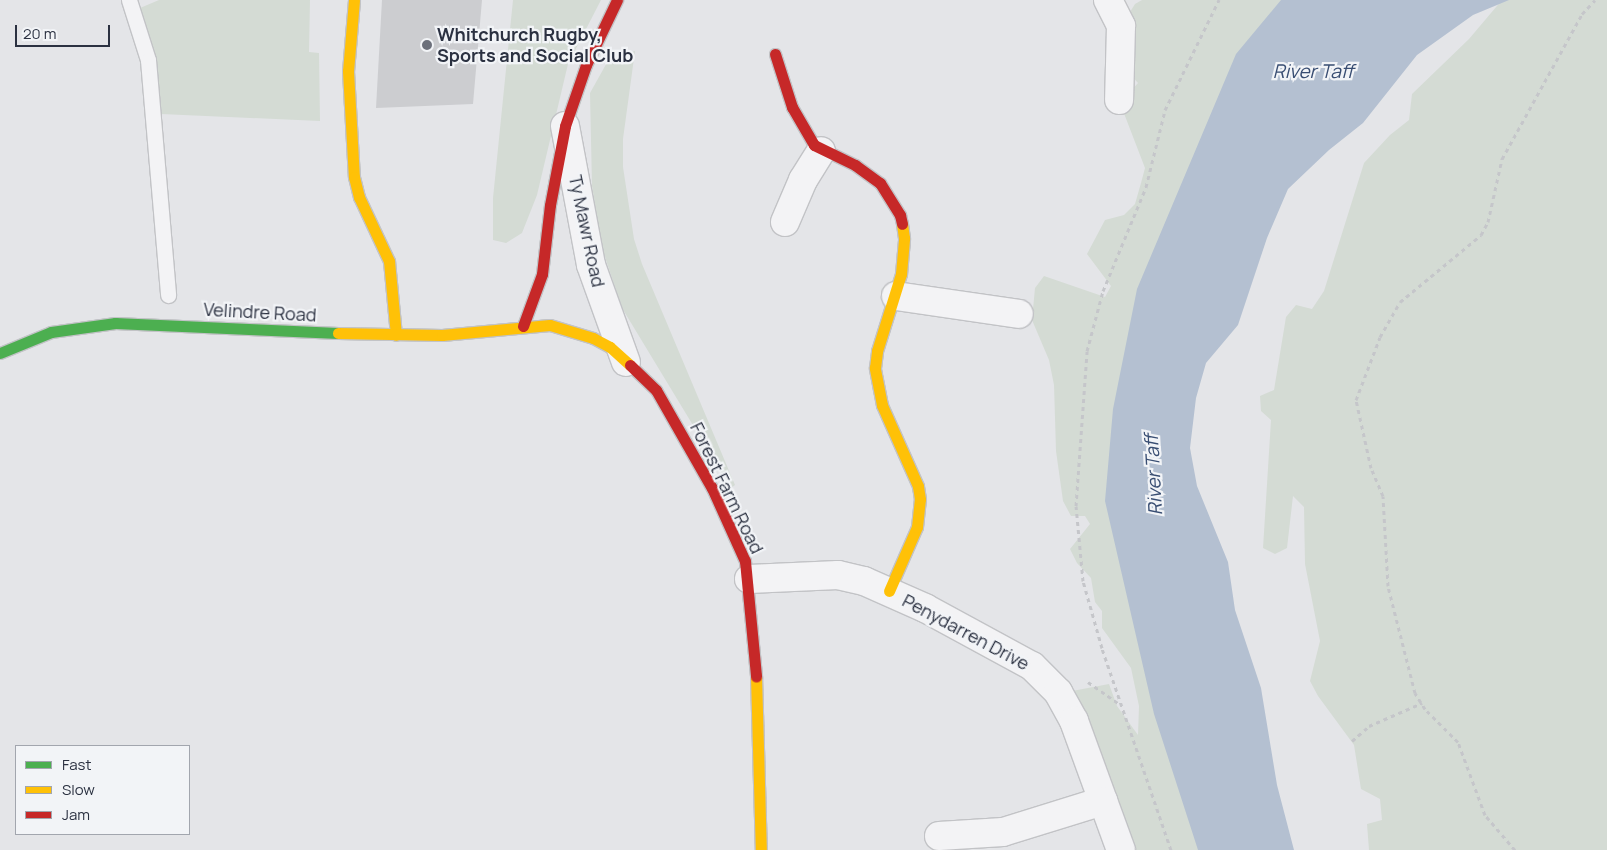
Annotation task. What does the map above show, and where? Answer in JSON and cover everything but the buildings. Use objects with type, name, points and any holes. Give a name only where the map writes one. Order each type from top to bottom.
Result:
[{"type":"street","points":[[354,0],[348,71],[354,177],[360,197],[389,261],[396,335]]},
{"type":"street","name":"Ty Mawr Road","points":[[523,326],[543,267],[550,204],[565,126],[596,40],[617,0]]},
{"type":"street","points":[[1108,0],[1121,26],[1119,100]]},
{"type":"street","points":[[775,54],[804,132],[821,151],[855,165],[880,183],[900,215],[903,255],[896,296],[877,351],[877,385],[882,405],[918,486],[920,499],[917,527],[889,591]]},
{"type":"street","name":"Ty Mawr Road","points":[[565,126],[592,265],[626,362]]},
{"type":"street","points":[[785,222],[803,180],[821,151]]},
{"type":"street","points":[[896,296],[1019,314]]},
{"type":"street","name":"Velindre Road","points":[[0,353],[51,332],[115,323],[396,335],[442,335],[523,326]]},
{"type":"street","name":"Forest Farm Road","points":[[523,326],[550,325],[577,332],[610,348],[656,390],[688,446],[737,541],[749,579],[760,850]]},
{"type":"street","name":"Penydarren Drive","points":[[749,579],[838,575],[889,591],[1032,666],[1048,679],[1074,722],[1121,850]]},
{"type":"street","points":[[939,836],[1003,832],[1103,801]]},
{"type":"lane","points":[[128,0],[148,60],[168,295]]},
{"type":"path","points":[[1171,850],[1105,657],[1084,581],[1076,506],[1088,351],[1100,301],[1146,186],[1166,110],[1219,0]]},
{"type":"path","points":[[1515,850],[1485,815],[1458,742],[1415,693],[1403,653],[1388,586],[1382,496],[1371,468],[1358,410],[1359,386],[1380,337],[1400,302],[1481,235],[1488,222],[1502,159],[1582,14],[1595,0]]},
{"type":"path","points":[[1352,741],[1374,723],[1400,715],[1422,703]]},
{"type":"shaded area","points":[[159,0],[310,0],[309,52],[319,53],[320,121],[161,114],[156,61],[140,8]]},
{"type":"shaded area","points":[[513,0],[601,0],[568,64],[537,195],[522,233],[506,243],[493,240],[493,198]]},
{"type":"shaded area","points":[[1142,0],[1294,0],[1174,265],[1225,850],[1134,850],[1067,692],[1109,684],[1117,706],[1138,735],[1139,706],[1131,668],[1102,628],[1102,611],[1095,602],[1091,578],[1077,563],[1070,549],[1090,524],[1085,516],[1071,516],[1063,501],[1056,451],[1054,385],[1049,360],[1032,320],[1035,288],[1044,276],[1105,297],[1111,286],[1087,254],[1105,220],[1124,215],[1135,204],[1145,168],[1120,103],[1138,83],[1128,72],[1125,20],[1135,4]]},
{"type":"shaded area","points":[[1502,0],[1607,0],[1607,850],[1369,850],[1367,824],[1382,820],[1380,799],[1361,789],[1354,745],[1318,696],[1310,681],[1320,641],[1305,564],[1304,507],[1293,496],[1287,548],[1275,554],[1263,548],[1271,420],[1261,411],[1260,396],[1274,390],[1286,317],[1296,305],[1312,309],[1324,291],[1364,163],[1390,135],[1409,120],[1412,94],[1469,39]]},
{"type":"shaded area","points":[[635,51],[623,139],[623,167],[634,239],[642,264],[735,485],[731,488],[622,308],[602,248],[592,186],[590,93],[609,59]]},
{"type":"water","name":"River Taff","points":[[1281,0],[1509,0],[1473,15],[1417,55],[1363,123],[1329,150],[1288,189],[1267,238],[1238,325],[1206,363],[1196,398],[1190,448],[1197,486],[1228,562],[1235,610],[1261,688],[1277,785],[1294,850],[1198,850],[1154,714],[1105,501],[1113,409],[1137,289],[1236,54]]},
{"type":"traffic: fast","points":[[0,353],[51,332],[115,323],[338,333]]},
{"type":"traffic: slow","points":[[354,0],[348,71],[354,177],[359,197],[389,261],[396,335]]},
{"type":"traffic: slow","points":[[889,591],[917,527],[920,499],[918,486],[882,405],[875,368],[877,351],[901,274],[904,238],[902,224]]},
{"type":"traffic: slow","points":[[338,333],[442,335],[550,325],[593,338],[610,347],[630,365]]},
{"type":"traffic: slow","points":[[756,676],[761,850]]},
{"type":"traffic: jam","points":[[523,326],[542,274],[550,205],[565,126],[586,65],[617,0]]},
{"type":"traffic: jam","points":[[775,54],[792,107],[814,145],[855,165],[880,183],[900,215],[902,224]]},
{"type":"traffic: jam","points":[[630,365],[656,390],[712,488],[745,561],[756,676]]},
{"type":"place","name":"Whitchurch Rugby, Sports and Social Club","points":[[427,45]]}]
